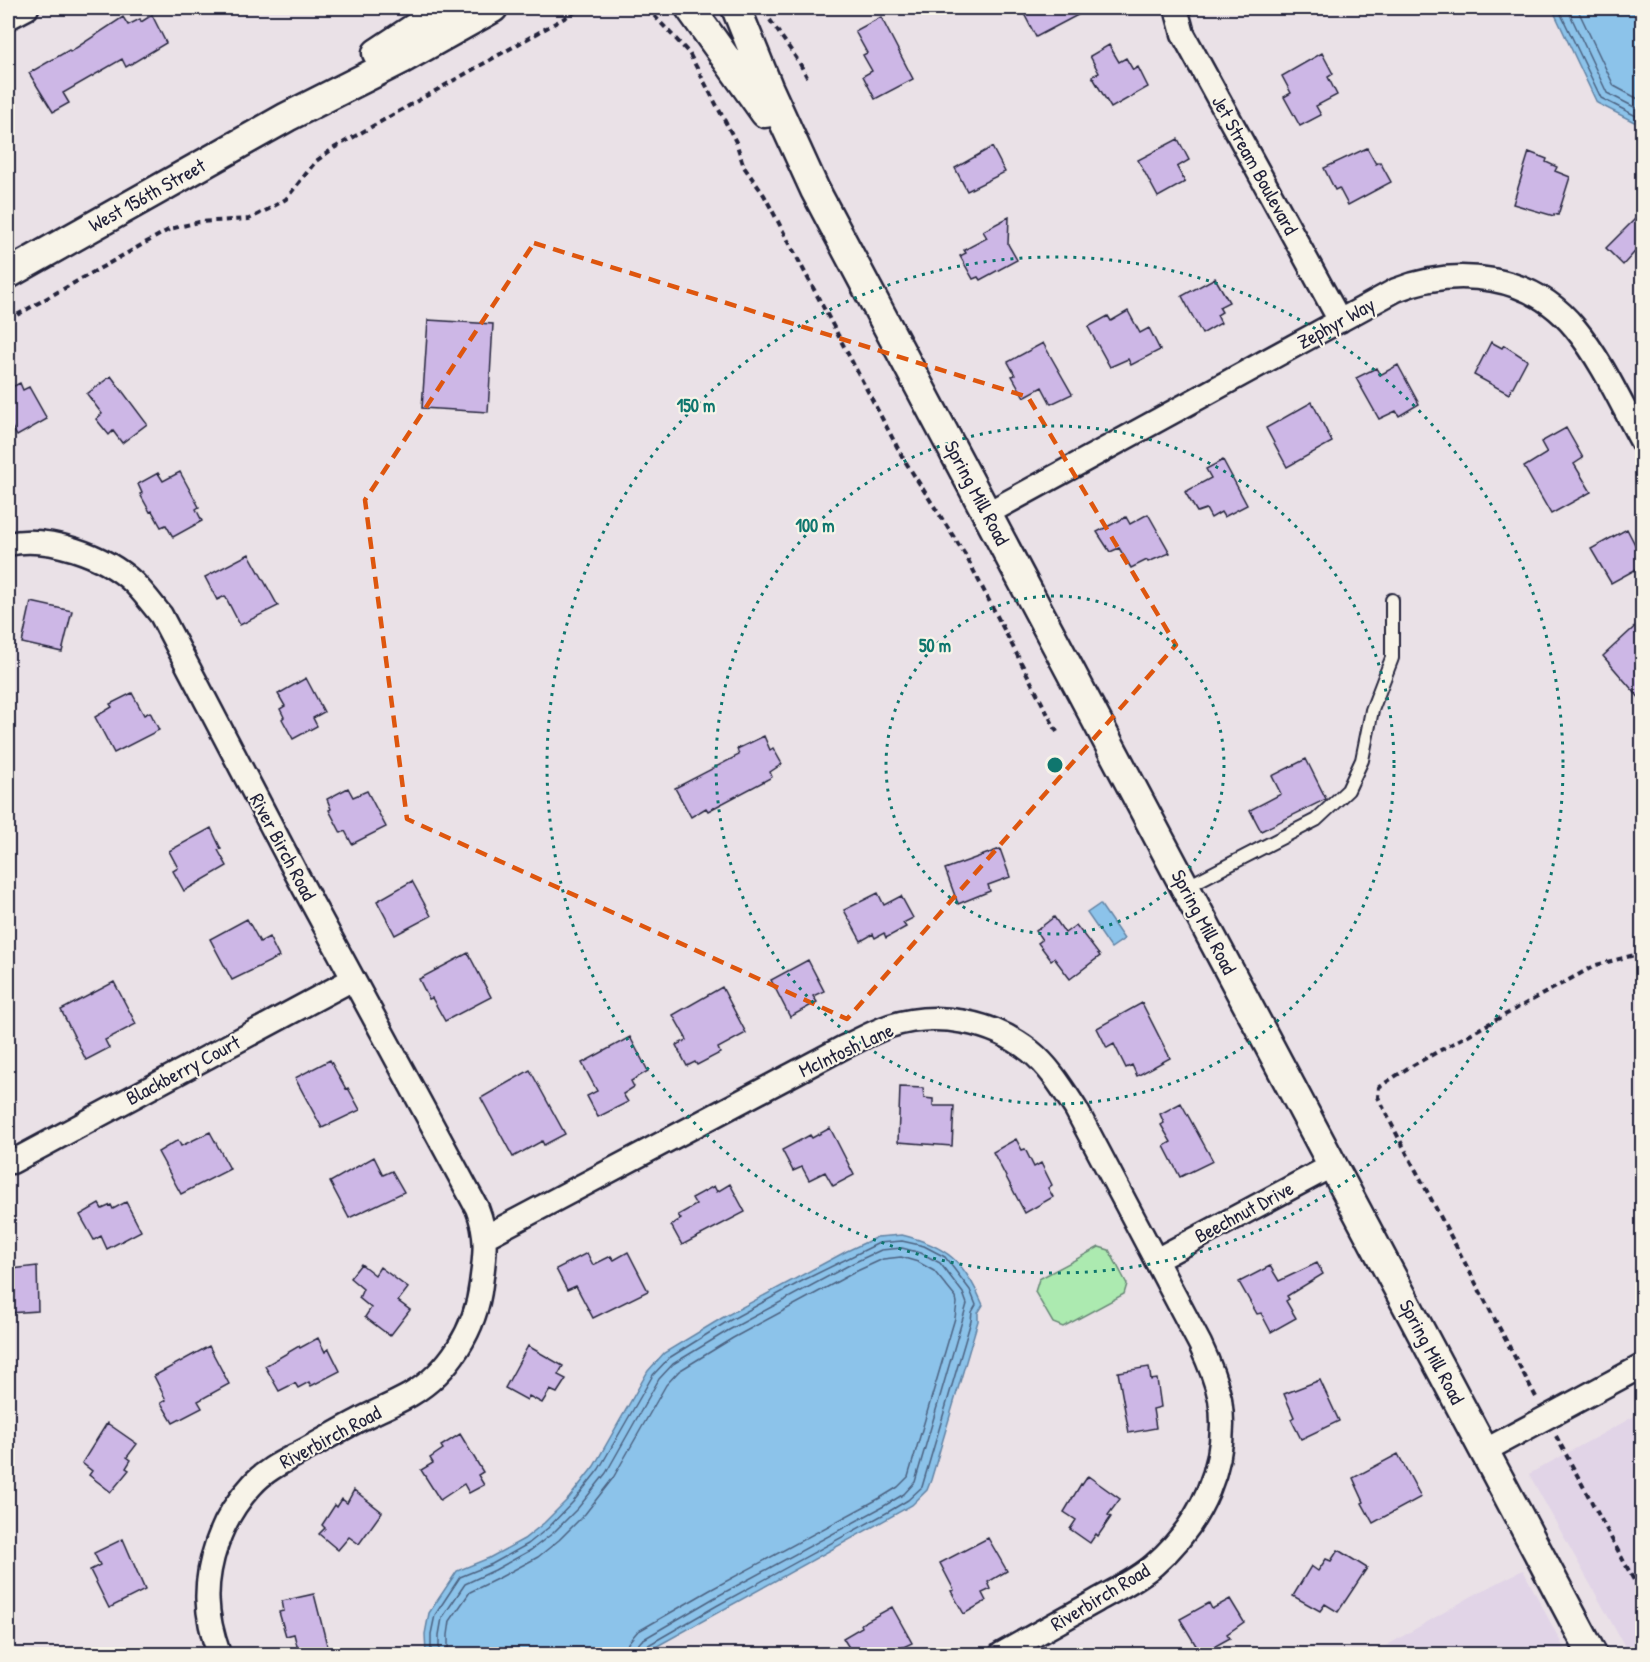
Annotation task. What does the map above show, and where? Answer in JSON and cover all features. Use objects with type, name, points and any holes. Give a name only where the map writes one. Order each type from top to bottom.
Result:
[{"type":"street","points":[[8,18],[27,8]]},
{"type":"street","name":"West 156th Street","points":[[287,117],[445,8]]},
{"type":"street","name":"West 156th Street","points":[[8,274],[287,117],[402,59],[493,8]]},
{"type":"street","name":"Spring Mill Road","points":[[690,8],[749,88],[815,190]]},
{"type":"street","name":"Spring Mill Road","points":[[736,8],[768,87],[815,190],[1592,1654]]},
{"type":"street","name":"Jet Stream Boulevard","points":[[1176,8],[1183,34],[1340,321]]},
{"type":"street","name":"Zephyr Way","points":[[988,513],[1396,290],[1418,281],[1446,276],[1507,282],[1556,309],[1573,325],[1589,346],[1642,442]]},
{"type":"street","name":"River Birch Road","points":[[8,544],[42,543],[69,548],[93,556],[132,581],[161,615],[477,1208],[484,1226],[485,1237]]},
{"type":"street","name":"Blackberry Court","points":[[12,1162],[353,979]]},
{"type":"street","name":"McIntosh Lane","points":[[485,1237],[844,1047],[890,1026],[943,1018],[976,1024],[1004,1036],[1030,1051],[1051,1073],[1076,1109],[1156,1260]]},
{"type":"street","name":"Beechnut Drive","points":[[1156,1260],[1333,1165]]},
{"type":"street","name":"Riverbirch Road","points":[[219,1654],[207,1612],[207,1583],[213,1554],[222,1531],[235,1508],[252,1484],[272,1468],[412,1394],[438,1374],[459,1347],[474,1318],[481,1288],[485,1237]]},
{"type":"street","name":"Riverbirch Road","points":[[1000,1654],[1128,1584],[1153,1566],[1183,1535],[1206,1499],[1217,1466],[1221,1433],[1220,1400],[1204,1353],[1156,1260]]},
{"type":"street","points":[[1484,1451],[1642,1366]]},
{"type":"lane","points":[[1185,887],[1316,820],[1348,790],[1362,760],[1372,710],[1392,658],[1392,600]]},
{"type":"path","points":[[8,320],[170,229],[192,223],[249,219],[267,210],[286,199],[316,161],[334,148],[582,8]]},
{"type":"path","points":[[647,8],[689,53],[736,142],[744,167],[764,195],[903,458],[966,556],[1057,732]]},
{"type":"path","points":[[766,14],[807,77]]},
{"type":"path","points":[[1536,1398],[1394,1129],[1378,1097],[1379,1087],[1408,1068],[1596,965],[1642,952]]},
{"type":"path","points":[[1561,1444],[1642,1596]]},
{"type":"highlighted area","points":[[534,243],[1028,397],[1176,645],[847,1019],[407,819],[365,500]]},
{"type":"shaded area","points":[[1642,1412],[1642,1654],[1629,1654],[1529,1474]]},
{"type":"shaded area","points":[[1523,1570],[1567,1654],[1372,1654],[1472,1596]]},
{"type":"green space","points":[[1099,1247],[1109,1250],[1127,1284],[1124,1294],[1063,1327],[1053,1323],[1035,1292],[1039,1279]]},
{"type":"water","points":[[1552,8],[1642,8],[1642,126],[1597,103]]},
{"type":"water","points":[[1100,904],[1124,939],[1111,948],[1087,913]]},
{"type":"water","points":[[902,1235],[918,1239],[953,1258],[969,1277],[983,1305],[978,1313],[978,1321],[931,1480],[927,1490],[912,1505],[643,1654],[426,1654],[425,1634],[429,1613],[457,1571],[489,1558],[524,1539],[569,1498],[594,1466],[648,1371],[664,1353],[722,1318],[847,1251],[877,1237]]},
{"type":"building","points":[[1021,8],[1091,8],[1036,37]]},
{"type":"building","points":[[152,15],[166,43],[126,67],[122,59],[63,93],[69,103],[53,112],[29,73],[69,50],[70,52],[123,17],[128,25],[140,19],[141,22]]},
{"type":"building","points":[[881,17],[913,79],[875,99],[863,76],[872,71],[863,55],[867,53],[855,31]]},
{"type":"building","points":[[1109,45],[1119,62],[1126,58],[1133,70],[1138,67],[1148,87],[1111,108],[1092,76],[1099,73],[1090,56]]},
{"type":"building","points":[[1322,53],[1333,74],[1328,77],[1337,95],[1316,106],[1321,115],[1300,126],[1284,97],[1291,93],[1282,76]]},
{"type":"building","points":[[1178,139],[1189,160],[1177,167],[1185,182],[1158,197],[1138,160]]},
{"type":"building","points":[[992,147],[1005,172],[967,191],[955,168]]},
{"type":"building","points":[[1367,148],[1376,164],[1380,162],[1391,182],[1348,205],[1339,188],[1335,190],[1324,168]]},
{"type":"building","points":[[1529,152],[1547,159],[1546,162],[1557,167],[1555,171],[1570,177],[1558,215],[1554,214],[1554,216],[1513,204]]},
{"type":"building","points":[[1642,212],[1642,244],[1623,265],[1606,248]]},
{"type":"building","points":[[1009,217],[1008,244],[1017,260],[980,280],[978,277],[973,279],[960,256],[966,253],[964,250],[987,238],[983,231]]},
{"type":"building","points":[[1215,278],[1229,302],[1219,307],[1222,312],[1217,315],[1221,323],[1202,334],[1182,296]]},
{"type":"building","points":[[1128,311],[1140,333],[1149,328],[1160,350],[1131,365],[1128,359],[1110,367],[1088,327],[1108,316],[1111,321]]},
{"type":"building","points":[[428,320],[493,324],[488,412],[422,408]]},
{"type":"building","points":[[1491,342],[1502,348],[1504,345],[1527,360],[1509,394],[1474,375]]},
{"type":"building","points":[[1043,343],[1072,394],[1051,404],[1042,387],[1024,397],[1012,376],[1015,375],[1008,362]]},
{"type":"building","points":[[1398,365],[1419,404],[1399,416],[1396,411],[1379,419],[1356,378],[1376,368],[1380,375]]},
{"type":"building","points":[[111,376],[147,424],[122,443],[113,431],[109,435],[96,419],[102,414],[87,394]]},
{"type":"building","points":[[20,383],[23,390],[29,387],[47,419],[17,436],[8,420],[8,389]]},
{"type":"building","points":[[1312,402],[1332,442],[1287,467],[1266,428]]},
{"type":"building","points":[[1566,428],[1583,458],[1574,464],[1591,492],[1551,514],[1524,467],[1547,453],[1541,442]]},
{"type":"building","points":[[1223,460],[1247,505],[1224,517],[1221,512],[1211,518],[1206,509],[1197,512],[1185,492],[1211,478],[1206,469]]},
{"type":"building","points":[[180,472],[199,507],[196,509],[202,521],[173,537],[166,525],[161,527],[152,511],[150,512],[140,494],[142,493],[138,484],[158,473],[163,481]]},
{"type":"building","points":[[1148,514],[1170,553],[1131,568],[1119,548],[1110,552],[1097,532],[1126,517],[1130,524]]},
{"type":"building","points":[[1627,529],[1642,558],[1642,566],[1611,583],[1591,549]]},
{"type":"building","points":[[249,554],[278,606],[240,625],[225,596],[217,600],[205,577]]},
{"type":"building","points":[[31,602],[72,611],[62,652],[22,643]]},
{"type":"building","points":[[1642,620],[1642,701],[1603,656]]},
{"type":"building","points":[[306,678],[324,712],[313,718],[317,726],[293,739],[282,719],[284,717],[280,709],[285,706],[278,694]]},
{"type":"building","points":[[132,693],[144,715],[150,712],[159,730],[114,753],[95,717],[112,707],[110,704]]},
{"type":"building","points":[[764,736],[770,750],[773,748],[782,764],[770,772],[772,777],[708,811],[706,808],[691,817],[675,788],[739,755],[737,749]]},
{"type":"building","points":[[1306,759],[1326,799],[1261,831],[1250,810],[1281,794],[1272,776]]},
{"type":"building","points":[[348,788],[353,797],[367,791],[386,827],[352,844],[345,831],[341,833],[329,810],[331,809],[327,799]]},
{"type":"building","points":[[211,828],[221,849],[218,850],[227,866],[184,891],[173,871],[178,868],[169,851]]},
{"type":"building","points":[[1000,849],[1010,877],[988,885],[990,891],[958,904],[945,869]]},
{"type":"building","points":[[412,881],[431,916],[395,935],[377,901]]},
{"type":"building","points":[[878,893],[884,905],[901,896],[913,918],[903,923],[906,927],[886,938],[884,933],[875,938],[873,934],[861,941],[844,910]]},
{"type":"building","points":[[1054,917],[1065,933],[1076,925],[1100,956],[1070,979],[1054,958],[1051,960],[1038,943],[1042,940],[1036,931]]},
{"type":"building","points":[[247,919],[260,942],[269,937],[279,957],[232,980],[210,939]]},
{"type":"building","points":[[468,953],[491,997],[445,1021],[432,998],[429,999],[419,979]]},
{"type":"building","points":[[808,960],[824,991],[813,996],[817,1002],[790,1017],[771,980]]},
{"type":"building","points":[[114,982],[136,1024],[105,1040],[109,1048],[86,1060],[61,1010]]},
{"type":"building","points":[[722,987],[746,1033],[718,1048],[720,1053],[697,1065],[695,1062],[687,1066],[676,1045],[687,1040],[673,1015]]},
{"type":"building","points":[[1142,1003],[1170,1058],[1137,1076],[1132,1065],[1126,1068],[1114,1044],[1107,1048],[1097,1028]]},
{"type":"building","points":[[630,1037],[648,1071],[631,1081],[634,1087],[623,1094],[628,1102],[598,1117],[587,1096],[597,1091],[582,1063]]},
{"type":"building","points":[[330,1060],[360,1110],[322,1128],[295,1078]]},
{"type":"building","points":[[530,1070],[565,1134],[544,1145],[542,1141],[513,1157],[481,1098]]},
{"type":"building","points":[[900,1087],[923,1088],[924,1098],[933,1099],[933,1106],[954,1106],[952,1146],[898,1142]]},
{"type":"building","points":[[1181,1103],[1213,1161],[1180,1177],[1164,1146],[1171,1142],[1161,1125],[1164,1123],[1160,1114]]},
{"type":"building","points":[[830,1128],[854,1175],[833,1186],[825,1172],[809,1180],[802,1167],[793,1171],[782,1150],[810,1135],[812,1138]]},
{"type":"building","points":[[210,1132],[230,1169],[181,1194],[158,1152],[178,1140],[181,1146]]},
{"type":"building","points":[[1016,1139],[1022,1150],[1025,1149],[1034,1167],[1041,1163],[1052,1185],[1048,1188],[1053,1197],[1025,1213],[993,1152]]},
{"type":"building","points":[[374,1157],[383,1175],[392,1171],[404,1192],[349,1218],[330,1182]]},
{"type":"building","points":[[730,1184],[745,1212],[682,1245],[671,1225],[681,1219],[678,1215],[696,1205],[692,1198],[714,1186],[717,1192]]},
{"type":"building","points":[[126,1202],[141,1231],[107,1249],[101,1236],[94,1240],[80,1215],[99,1204],[102,1209],[111,1205],[113,1209]]},
{"type":"building","points":[[628,1252],[648,1291],[593,1318],[576,1286],[567,1290],[556,1269],[587,1253],[593,1265],[611,1256],[614,1260]]},
{"type":"building","points":[[1317,1263],[1323,1274],[1287,1296],[1289,1299],[1286,1301],[1296,1318],[1271,1332],[1261,1313],[1257,1314],[1239,1282],[1270,1266],[1279,1281]]},
{"type":"building","points":[[361,1264],[375,1275],[380,1267],[408,1288],[398,1301],[410,1310],[390,1336],[365,1317],[371,1308],[359,1298],[363,1289],[350,1278]]},
{"type":"building","points":[[37,1266],[38,1311],[8,1313],[8,1277],[14,1276],[12,1269]]},
{"type":"building","points":[[318,1338],[325,1352],[329,1349],[340,1371],[311,1386],[309,1382],[298,1388],[295,1383],[279,1391],[265,1366],[299,1346],[300,1348]]},
{"type":"building","points":[[209,1346],[229,1384],[198,1401],[202,1408],[173,1423],[161,1403],[166,1400],[154,1376]]},
{"type":"building","points":[[528,1346],[563,1366],[558,1375],[566,1379],[557,1393],[550,1390],[542,1403],[529,1396],[527,1400],[505,1388]]},
{"type":"building","points":[[1149,1367],[1151,1380],[1157,1379],[1161,1407],[1153,1409],[1156,1428],[1129,1433],[1118,1372]]},
{"type":"building","points":[[1320,1380],[1339,1421],[1301,1439],[1291,1419],[1294,1417],[1284,1394]]},
{"type":"building","points":[[107,1423],[137,1444],[127,1457],[131,1460],[126,1468],[129,1470],[111,1492],[89,1475],[92,1471],[82,1463]]},
{"type":"building","points":[[460,1434],[483,1472],[478,1475],[484,1485],[469,1493],[464,1484],[440,1500],[421,1470],[433,1463],[430,1458],[443,1449],[441,1446]]},
{"type":"building","points":[[1398,1454],[1421,1497],[1373,1523],[1362,1503],[1364,1502],[1353,1478]]},
{"type":"building","points":[[1088,1476],[1120,1499],[1108,1515],[1111,1517],[1098,1536],[1096,1534],[1090,1543],[1070,1529],[1076,1520],[1064,1512]]},
{"type":"building","points":[[354,1490],[382,1512],[359,1544],[349,1537],[338,1550],[319,1534],[325,1528],[322,1525],[335,1505],[337,1507],[342,1499],[347,1503]]},
{"type":"building","points":[[988,1538],[1007,1571],[988,1582],[991,1589],[982,1593],[986,1601],[964,1614],[951,1591],[954,1590],[940,1563]]},
{"type":"building","points":[[123,1539],[145,1590],[109,1608],[90,1570],[100,1565],[94,1553]]},
{"type":"building","points":[[1338,1550],[1367,1568],[1338,1612],[1325,1604],[1320,1611],[1293,1596],[1311,1566],[1318,1571],[1326,1559],[1331,1561]]},
{"type":"building","points":[[314,1594],[328,1649],[299,1654],[294,1634],[286,1636],[279,1612],[284,1611],[282,1601]]},
{"type":"building","points":[[1230,1599],[1244,1622],[1227,1634],[1230,1638],[1201,1654],[1180,1619],[1209,1603],[1212,1609]]},
{"type":"building","points":[[892,1607],[912,1643],[889,1654],[853,1654],[843,1638],[862,1627],[861,1624]]}]
